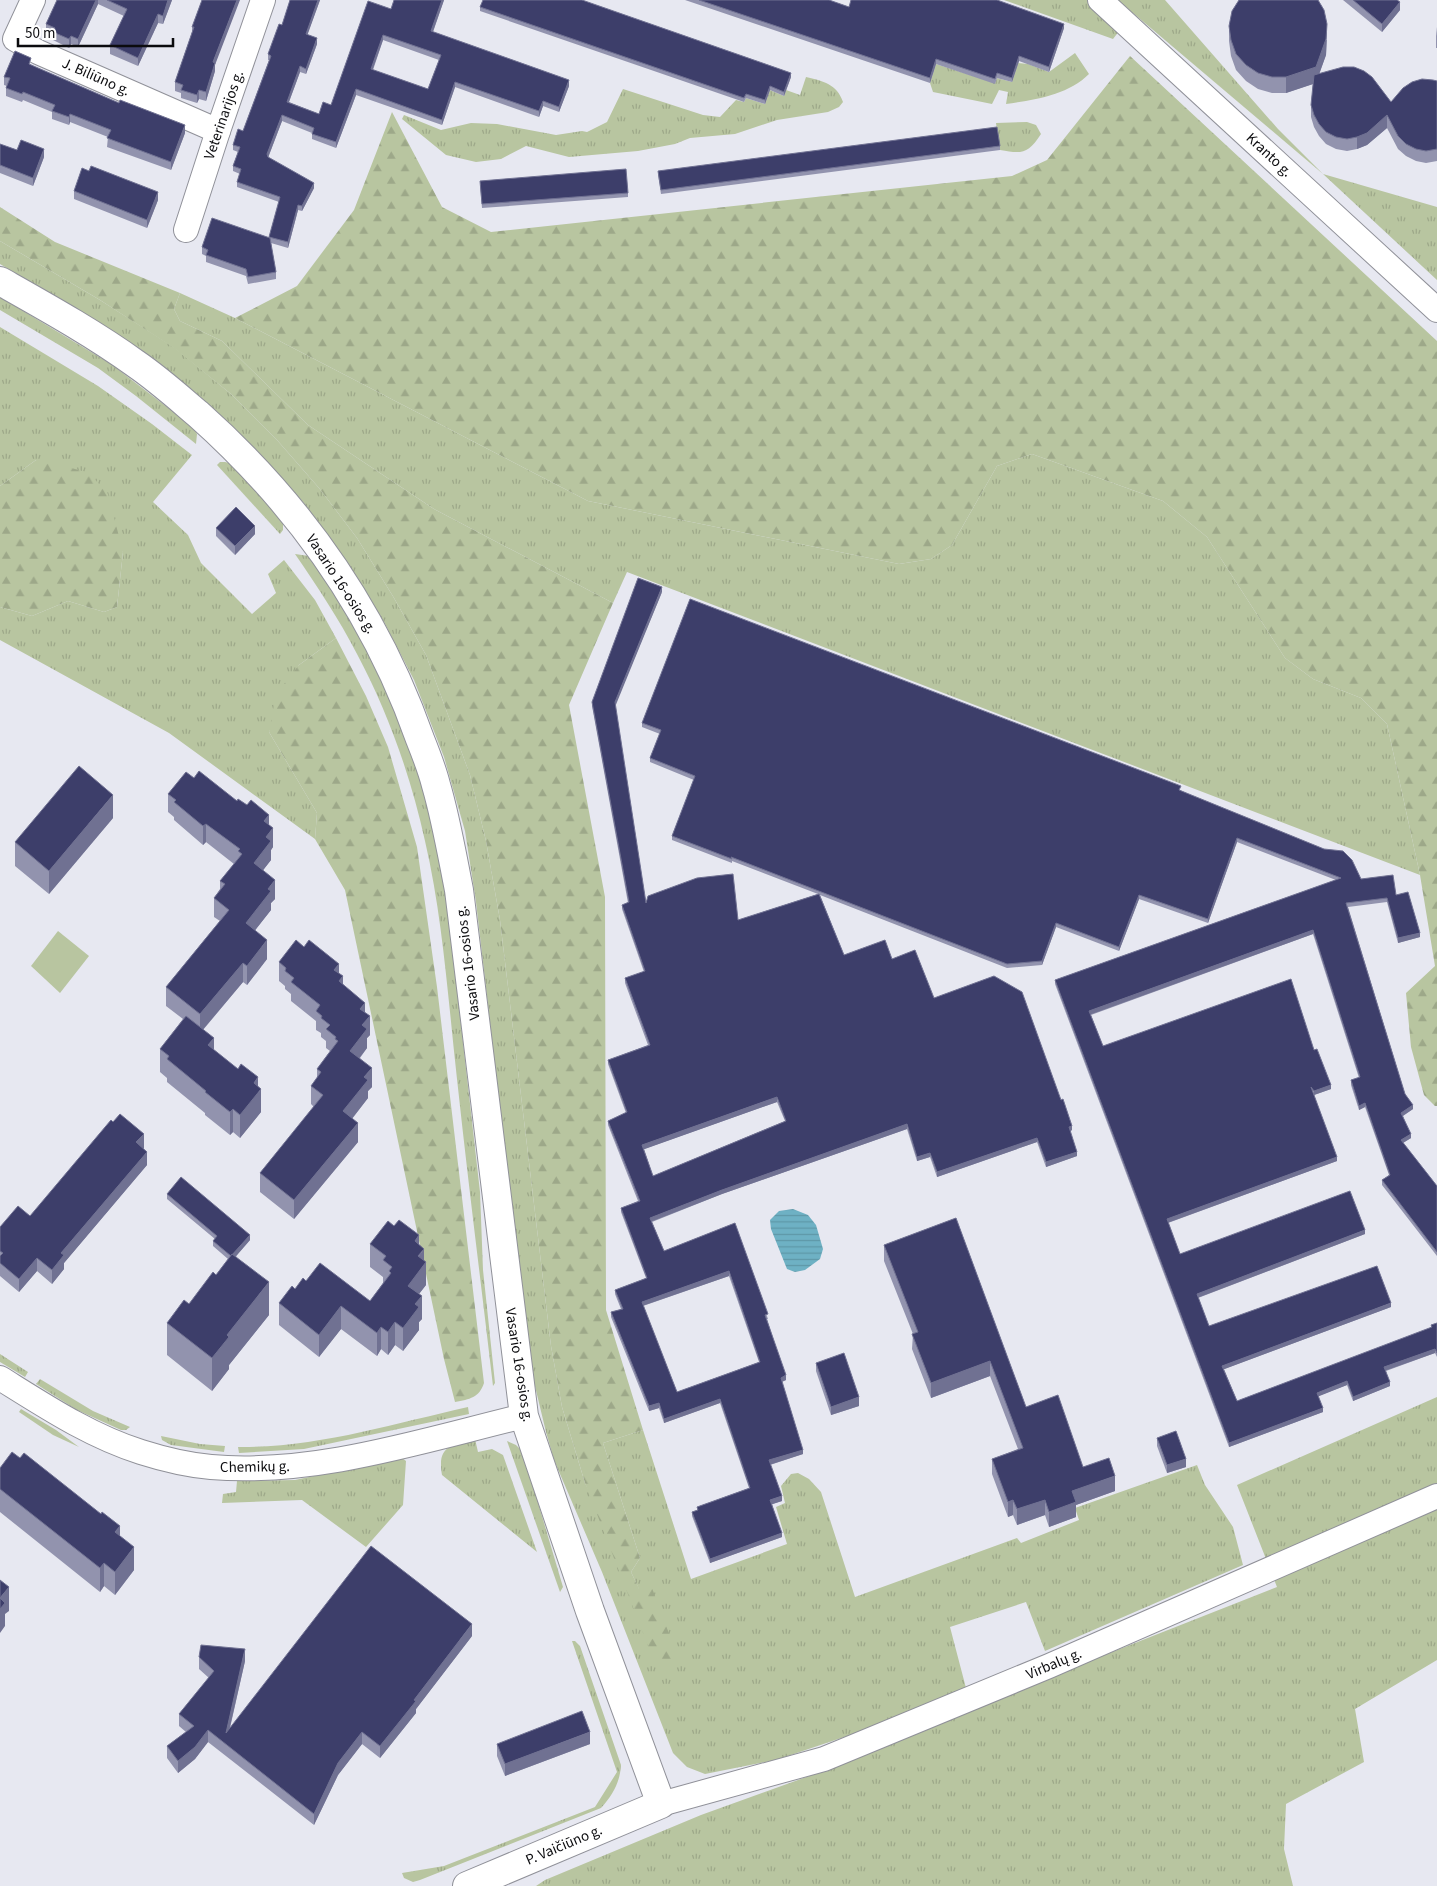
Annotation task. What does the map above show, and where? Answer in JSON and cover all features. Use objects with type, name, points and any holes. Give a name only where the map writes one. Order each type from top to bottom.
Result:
[{"type":"main road","name":"Vasario 16-osios g.","points":[[0,281],[90,333],[142,368],[195,412],[247,460],[270,484],[333,565],[358,604],[399,683],[436,783],[459,890],[524,1416],[590,1611],[661,1804]]},
{"type":"main road","name":"P. Vaičiūno g.","points":[[467,1886],[661,1804]]},
{"type":"street","name":"J. Biliūno g.","points":[[33,0],[14,40],[218,131]]},
{"type":"street","name":"Veterinarijos g.","points":[[186,230],[263,0]]},
{"type":"street","name":"Kranto g.","points":[[1100,0],[1437,310]]},
{"type":"street","name":"Chemikų g.","points":[[0,1378],[105,1438],[169,1460],[209,1467],[270,1468],[304,1466],[418,1442],[524,1416]]},
{"type":"street","name":"Virbalų g.","points":[[661,1804],[824,1760],[1050,1666],[1437,1496]]},
{"type":"green space","points":[[1004,0],[1165,0],[1278,129],[1323,174],[1133,13],[1113,39]]},
{"type":"green space","points":[[1075,53],[1089,74],[1081,81],[1061,92],[1039,98],[1006,104],[1008,92],[999,90],[992,104],[933,92],[930,83],[936,64],[995,83],[997,78],[1012,82],[1018,63],[1028,64],[1049,72]]},
{"type":"green space","points":[[1130,56],[1437,341],[1437,1106],[1424,1095],[1411,1047],[1406,993],[1435,966],[1420,875],[1387,724],[1361,698],[1313,679],[1285,658],[1207,537],[1163,501],[1032,454],[997,466],[952,545],[931,559],[899,564],[588,501],[235,318],[297,286],[354,210],[392,112],[442,207],[491,232],[1012,176],[1047,160]]},
{"type":"green space","points":[[806,77],[829,84],[837,91],[843,102],[839,107],[828,112],[777,120],[735,134],[690,138],[675,144],[638,151],[569,157],[526,146],[501,159],[476,162],[446,155],[402,119],[404,115],[441,130],[471,123],[497,124],[556,135],[587,132],[607,122],[623,89],[703,115],[720,117],[736,100],[744,102],[746,98],[765,104],[770,90],[784,96],[786,90],[800,95]]},
{"type":"green space","points":[[1027,122],[1036,125],[1041,134],[1032,146],[1019,152],[1000,150],[996,123]]},
{"type":"green space","points":[[1323,174],[1437,207],[1437,280]]},
{"type":"green space","points":[[0,207],[55,242],[180,293],[174,309],[180,321],[222,341],[308,425],[434,509],[613,603],[569,705],[605,897],[606,1310],[643,1430],[603,1443],[640,1558],[631,1572],[639,1589],[652,1588],[674,1647],[669,1673],[658,1672],[585,1483],[562,1407],[551,1346],[500,920],[486,841],[470,775],[426,655],[357,538],[319,488],[277,440],[231,394],[174,348],[100,300],[0,241]]},
{"type":"green space","points":[[0,241],[100,300],[175,348],[231,394],[277,440],[319,488],[357,538],[426,655],[470,775],[486,841],[500,920],[551,1346],[562,1407],[585,1483],[639,1589],[631,1572],[640,1558],[603,1443],[643,1430],[691,1579],[787,1544],[776,1507],[785,1503],[781,1486],[791,1474],[798,1473],[809,1479],[821,1492],[855,1597],[1017,1538],[1021,1543],[1079,1520],[1075,1508],[1197,1465],[1205,1485],[1233,1527],[1243,1565],[1045,1651],[1026,1602],[950,1627],[966,1688],[859,1732],[776,1760],[705,1774],[687,1767],[673,1753],[602,1572],[554,1460],[546,1432],[533,1378],[523,1307],[476,902],[465,831],[444,757],[414,680],[384,622],[344,558],[303,502],[263,459],[104,326],[0,264]]},
{"type":"green space","points":[[180,293],[235,318],[588,501],[899,564],[931,559],[952,545],[997,466],[1032,454],[1163,501],[1207,537],[1285,658],[1313,679],[1361,698],[1387,724],[1420,875],[627,572],[613,603],[434,509],[308,425],[222,341],[180,321],[174,309]]},
{"type":"green space","points":[[0,297],[111,364],[193,427],[197,434],[196,444],[98,368],[0,310]]},
{"type":"green space","points":[[0,327],[98,386],[192,455],[153,502],[188,535],[201,563],[252,614],[276,593],[268,574],[284,560],[315,600],[336,638],[299,665],[269,732],[317,813],[315,839],[169,733],[0,640],[0,607],[32,616],[68,601],[104,612],[117,607],[123,552],[36,460],[0,486]]},
{"type":"green space","points":[[36,460],[47,461],[89,473],[108,494],[123,552],[117,607],[104,612],[68,601],[32,616],[0,607],[0,486]]},
{"type":"green space","points":[[220,462],[233,464],[283,519],[283,530],[280,534],[217,465]]},
{"type":"green space","points":[[295,554],[309,556],[314,561],[350,618],[380,672],[421,778],[435,832],[445,883],[480,1192],[483,1270],[495,1383],[493,1386],[441,929],[431,870],[419,817],[406,769],[379,699],[335,615]]},
{"type":"green space","points":[[336,638],[366,696],[388,747],[417,847],[437,987],[484,1383],[477,1395],[455,1402],[444,1359],[345,890],[315,839],[317,813],[269,732],[276,694],[299,665]]},
{"type":"green space","points":[[58,931],[89,956],[60,993],[31,966]]},
{"type":"green space","points":[[0,1354],[28,1372],[25,1377],[0,1362]]},
{"type":"green space","points":[[40,1379],[93,1411],[130,1427],[126,1430],[121,1430],[77,1410],[36,1384]]},
{"type":"green space","points":[[1437,1397],[1437,1660],[1355,1709],[1364,1762],[1286,1804],[1284,1849],[1293,1886],[536,1886],[545,1880],[701,1815],[834,1767],[1102,1656],[1277,1587],[1237,1485]]},
{"type":"green space","points":[[468,1407],[469,1414],[304,1449],[239,1453],[238,1447],[296,1444],[354,1434]]},
{"type":"green space","points":[[21,1409],[56,1430],[79,1447],[53,1435],[19,1412]]},
{"type":"green space","points":[[161,1436],[200,1444],[225,1446],[224,1452],[171,1445],[162,1440]]},
{"type":"green space","points":[[475,1439],[478,1452],[492,1449],[503,1455],[537,1552],[442,1475],[441,1465],[444,1452],[448,1448]]},
{"type":"green space","points":[[507,1441],[516,1445],[523,1452],[563,1587],[560,1592]]},
{"type":"green space","points":[[402,1458],[406,1461],[403,1505],[366,1547],[302,1500],[222,1503],[223,1494],[236,1492],[237,1481],[295,1480]]},
{"type":"green space","points":[[572,1641],[575,1641],[580,1646],[621,1765],[617,1783],[609,1798],[601,1808],[420,1880],[413,1882],[404,1878],[402,1873],[444,1866],[595,1807],[617,1772]]},
{"type":"water","points":[[793,1209],[808,1215],[816,1225],[823,1249],[820,1259],[805,1270],[795,1272],[787,1269],[771,1229],[770,1220],[779,1211]]},
{"type":"building","points":[[57,0],[96,0],[78,39],[71,36],[69,39],[53,32],[55,28],[46,24]]},
{"type":"building","points":[[107,0],[168,0],[163,16],[158,14],[138,58],[110,45],[127,9]]},
{"type":"building","points":[[202,0],[237,0],[213,62],[215,63],[206,92],[199,90],[197,95],[181,90],[183,85],[175,82]]},
{"type":"building","points":[[290,0],[318,0],[306,34],[317,38],[306,69],[300,66],[287,102],[319,114],[323,102],[331,105],[368,1],[391,9],[394,0],[442,0],[431,31],[569,80],[559,107],[543,101],[539,111],[455,82],[442,120],[356,89],[336,142],[312,134],[314,128],[282,115],[267,154],[268,157],[314,183],[302,206],[298,205],[288,242],[269,237],[280,197],[237,182],[241,169],[233,166],[240,147],[233,145],[238,129],[243,131],[271,56],[268,54],[279,24],[282,25]],"holes":[[[383,35],[441,55],[428,89],[371,69]]]},
{"type":"building","points":[[483,0],[582,0],[791,73],[784,92],[770,86],[765,100],[746,94],[744,98],[480,7]]},
{"type":"building","points":[[699,0],[829,0],[849,7],[851,0],[997,0],[1064,24],[1049,67],[1019,56],[1012,78],[997,73],[995,79],[936,59],[930,78]]},
{"type":"building","points":[[1239,0],[1318,0],[1324,10],[1327,24],[1326,39],[1316,67],[1286,77],[1272,77],[1258,73],[1246,65],[1236,54],[1229,26],[1232,11]]},
{"type":"building","points":[[1353,0],[1397,0],[1400,2],[1382,24]]},
{"type":"building","points":[[15,51],[31,58],[29,64],[38,68],[119,103],[120,100],[185,125],[171,162],[107,138],[111,130],[70,114],[69,117],[52,111],[55,105],[23,92],[22,94],[6,88],[10,78],[4,77]]},
{"type":"building","points":[[1343,67],[1354,67],[1364,71],[1372,77],[1391,102],[1403,88],[1412,82],[1422,79],[1437,81],[1437,149],[1426,151],[1406,144],[1398,136],[1387,115],[1367,133],[1357,137],[1347,139],[1336,137],[1326,132],[1314,115],[1311,105],[1314,75]]},
{"type":"building","points":[[997,127],[1000,146],[661,190],[658,171]]},
{"type":"building","points":[[21,140],[44,149],[33,178],[0,165],[0,144],[17,150]]},
{"type":"building","points":[[91,166],[158,192],[147,220],[74,191],[82,168],[89,171]]},
{"type":"building","points":[[626,169],[628,193],[482,204],[480,181]]},
{"type":"building","points":[[212,218],[270,238],[276,272],[248,277],[246,269],[206,255],[208,250],[202,247]]},
{"type":"building","points":[[236,507],[255,526],[235,546],[216,528]]},
{"type":"building","points":[[638,578],[662,587],[615,702],[646,903],[648,896],[697,878],[733,874],[738,920],[819,894],[844,955],[885,940],[892,959],[915,950],[934,998],[994,976],[1022,992],[1061,1100],[1063,1099],[1072,1126],[1069,1127],[1077,1152],[1046,1162],[1037,1138],[937,1172],[930,1153],[917,1157],[907,1124],[722,1190],[650,1218],[664,1251],[735,1223],[768,1314],[765,1315],[786,1375],[781,1378],[803,1450],[769,1460],[782,1496],[770,1500],[782,1533],[710,1559],[692,1512],[698,1510],[697,1507],[750,1488],[720,1399],[664,1419],[659,1403],[649,1406],[611,1312],[623,1309],[615,1290],[647,1278],[621,1208],[640,1201],[608,1121],[627,1112],[608,1060],[650,1045],[625,978],[645,971],[622,905],[629,902],[592,702]],"holes":[[[777,1097],[786,1121],[653,1176],[642,1145]],[[729,1271],[760,1362],[677,1392],[642,1302]]]},
{"type":"building","points":[[690,599],[1181,786],[1179,790],[1324,849],[1343,851],[1352,860],[1361,879],[1393,875],[1396,895],[1408,892],[1420,933],[1398,938],[1387,898],[1346,903],[1405,1094],[1413,1105],[1401,1113],[1411,1134],[1401,1140],[1437,1186],[1437,1252],[1382,1180],[1390,1175],[1365,1103],[1359,1106],[1351,1080],[1360,1077],[1313,930],[1089,1011],[1103,1046],[1291,979],[1314,1050],[1317,1049],[1331,1085],[1314,1091],[1311,1087],[1337,1157],[1167,1219],[1180,1254],[1350,1191],[1365,1230],[1197,1294],[1209,1326],[1377,1266],[1391,1303],[1222,1366],[1237,1401],[1432,1327],[1431,1325],[1437,1323],[1437,1353],[1435,1349],[1384,1367],[1390,1382],[1353,1397],[1347,1381],[1317,1393],[1323,1408],[1229,1443],[1055,980],[1341,878],[1237,838],[1208,919],[1139,895],[1119,947],[1056,923],[1042,961],[1007,964],[672,836],[695,776],[650,758],[661,730],[642,723]]},
{"type":"building","points":[[79,766],[113,795],[49,871],[15,842]]},
{"type":"building","points":[[199,771],[237,801],[238,799],[247,805],[251,800],[269,815],[264,821],[273,828],[266,837],[271,841],[254,863],[275,880],[268,889],[271,891],[246,923],[267,940],[247,966],[243,963],[200,1014],[166,987],[229,910],[214,898],[225,884],[220,881],[242,854],[238,851],[240,849],[206,824],[203,826],[174,802],[176,800],[168,794],[186,772],[194,778]]},
{"type":"building","points":[[296,940],[304,947],[309,940],[339,964],[334,970],[343,976],[339,981],[365,1003],[360,1009],[370,1016],[362,1025],[367,1029],[350,1051],[372,1068],[364,1077],[368,1080],[343,1111],[358,1123],[294,1200],[260,1173],[323,1095],[311,1086],[321,1072],[317,1069],[338,1041],[326,1029],[330,1025],[316,1011],[320,1005],[291,982],[294,978],[285,971],[286,968],[279,962]]},
{"type":"building","points":[[186,1016],[214,1038],[208,1045],[238,1069],[241,1064],[258,1077],[254,1083],[261,1089],[240,1115],[233,1109],[230,1112],[205,1092],[167,1059],[169,1056],[160,1049]]},
{"type":"building","points":[[120,1114],[144,1134],[136,1142],[147,1152],[61,1253],[64,1255],[52,1270],[37,1258],[19,1279],[0,1263],[0,1256],[3,1253],[0,1251],[0,1227],[18,1206],[30,1216],[111,1120],[113,1122]]},
{"type":"building","points":[[181,1177],[250,1235],[231,1256],[213,1241],[217,1236],[167,1194]]},
{"type":"building","points":[[956,1218],[1026,1407],[1058,1395],[1083,1467],[1109,1458],[1115,1476],[1072,1491],[1076,1502],[1049,1512],[1045,1500],[1017,1509],[1013,1500],[1008,1502],[992,1459],[1023,1448],[990,1361],[931,1383],[912,1334],[918,1332],[884,1245]]},
{"type":"building","points":[[399,1220],[419,1235],[415,1241],[424,1249],[418,1256],[426,1262],[408,1286],[422,1296],[415,1304],[419,1307],[403,1328],[395,1322],[388,1332],[381,1327],[377,1333],[341,1306],[319,1335],[279,1303],[292,1286],[295,1289],[303,1278],[306,1281],[320,1263],[370,1301],[391,1273],[389,1271],[392,1267],[383,1260],[386,1256],[370,1244],[388,1221],[394,1226]]},
{"type":"building","points":[[232,1254],[269,1282],[227,1335],[229,1337],[212,1358],[167,1323],[184,1300],[189,1304],[213,1272],[216,1275]]},
{"type":"building","points":[[844,1353],[859,1397],[831,1407],[816,1363]]},
{"type":"building","points":[[1176,1431],[1186,1459],[1167,1465],[1157,1438]]},
{"type":"building","points":[[12,1452],[20,1458],[24,1453],[101,1514],[102,1512],[120,1526],[115,1532],[134,1547],[115,1572],[104,1563],[100,1568],[0,1489],[0,1468]]},
{"type":"building","points":[[371,1546],[472,1624],[414,1700],[416,1701],[380,1746],[362,1732],[338,1763],[314,1814],[208,1730],[195,1747],[178,1761],[167,1746],[194,1726],[179,1714],[214,1671],[199,1657],[201,1645],[245,1649],[226,1733]]},
{"type":"building","points":[[0,1580],[9,1587],[0,1598]]},
{"type":"building","points":[[0,1598],[5,1603],[0,1609]]},
{"type":"building","points":[[582,1711],[590,1732],[505,1764],[497,1744]]}]
